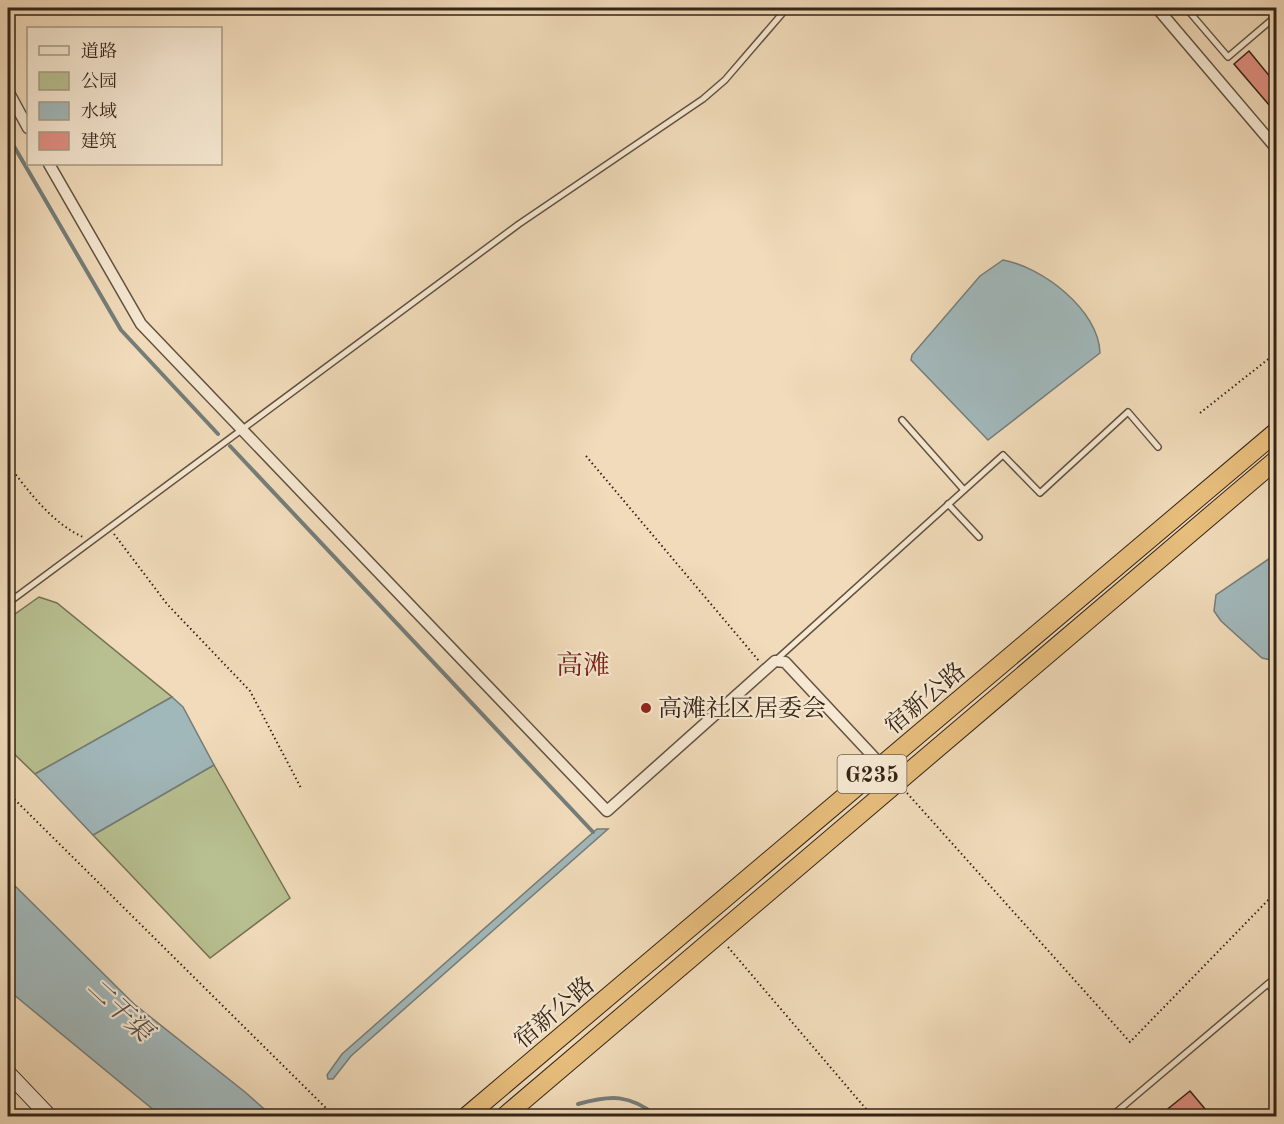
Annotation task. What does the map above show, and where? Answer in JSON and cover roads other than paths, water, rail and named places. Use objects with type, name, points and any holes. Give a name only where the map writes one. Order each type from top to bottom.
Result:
[{"type":"highway","name":"宿新公路","points":[[467,1116],[1276,432]]},
{"type":"highway","name":"宿新公路","points":[[505,1116],[1276,460]]},
{"type":"main road","points":[[8,1073],[49,1116]]},
{"type":"street","points":[[1157,8],[1276,148]]},
{"type":"street","points":[[8,91],[27,126]]},
{"type":"street","points":[[50,165],[141,324],[607,811],[764,668],[775,661],[785,662],[897,782]]},
{"type":"lane","points":[[8,603],[519,224],[703,99],[725,80],[787,8]]},
{"type":"lane","points":[[1186,8],[1228,57],[1276,16]]},
{"type":"lane","points":[[775,661],[1003,455],[1040,493],[1128,412],[1158,447]]},
{"type":"lane","points":[[902,420],[964,490]]},
{"type":"lane","points":[[948,504],[979,537]]},
{"type":"lane","points":[[1116,1116],[1114,1114],[1276,977]]},
{"type":"lane","points":[[1268,984],[1276,994]]},
{"type":"water","points":[[1003,260],[1034,271],[1066,293],[1090,321],[1097,337],[1100,353],[988,440],[911,360],[912,355],[980,276]]},
{"type":"water","points":[[1276,554],[1276,661],[1262,658],[1221,621],[1214,611],[1216,595]]},
{"type":"water","points":[[172,697],[183,707],[214,765],[93,835],[35,774]]},
{"type":"water","points":[[597,829],[608,829],[351,1056],[333,1079],[328,1079],[327,1075],[342,1054]]},
{"type":"water","name":"二干渠","points":[[8,879],[134,1004],[272,1116],[161,1116],[13,994],[8,989]]},
{"type":"waterway","points":[[8,136],[121,330],[218,434]]},
{"type":"waterway","points":[[230,446],[593,832]]},
{"type":"waterway","points":[[578,1104],[619,1098],[637,1104],[657,1116]]},
{"type":"place","name":"高滩社区居委会","points":[[646,708]]},
{"type":"district","name":"高滩","points":[[583,665]]}]
